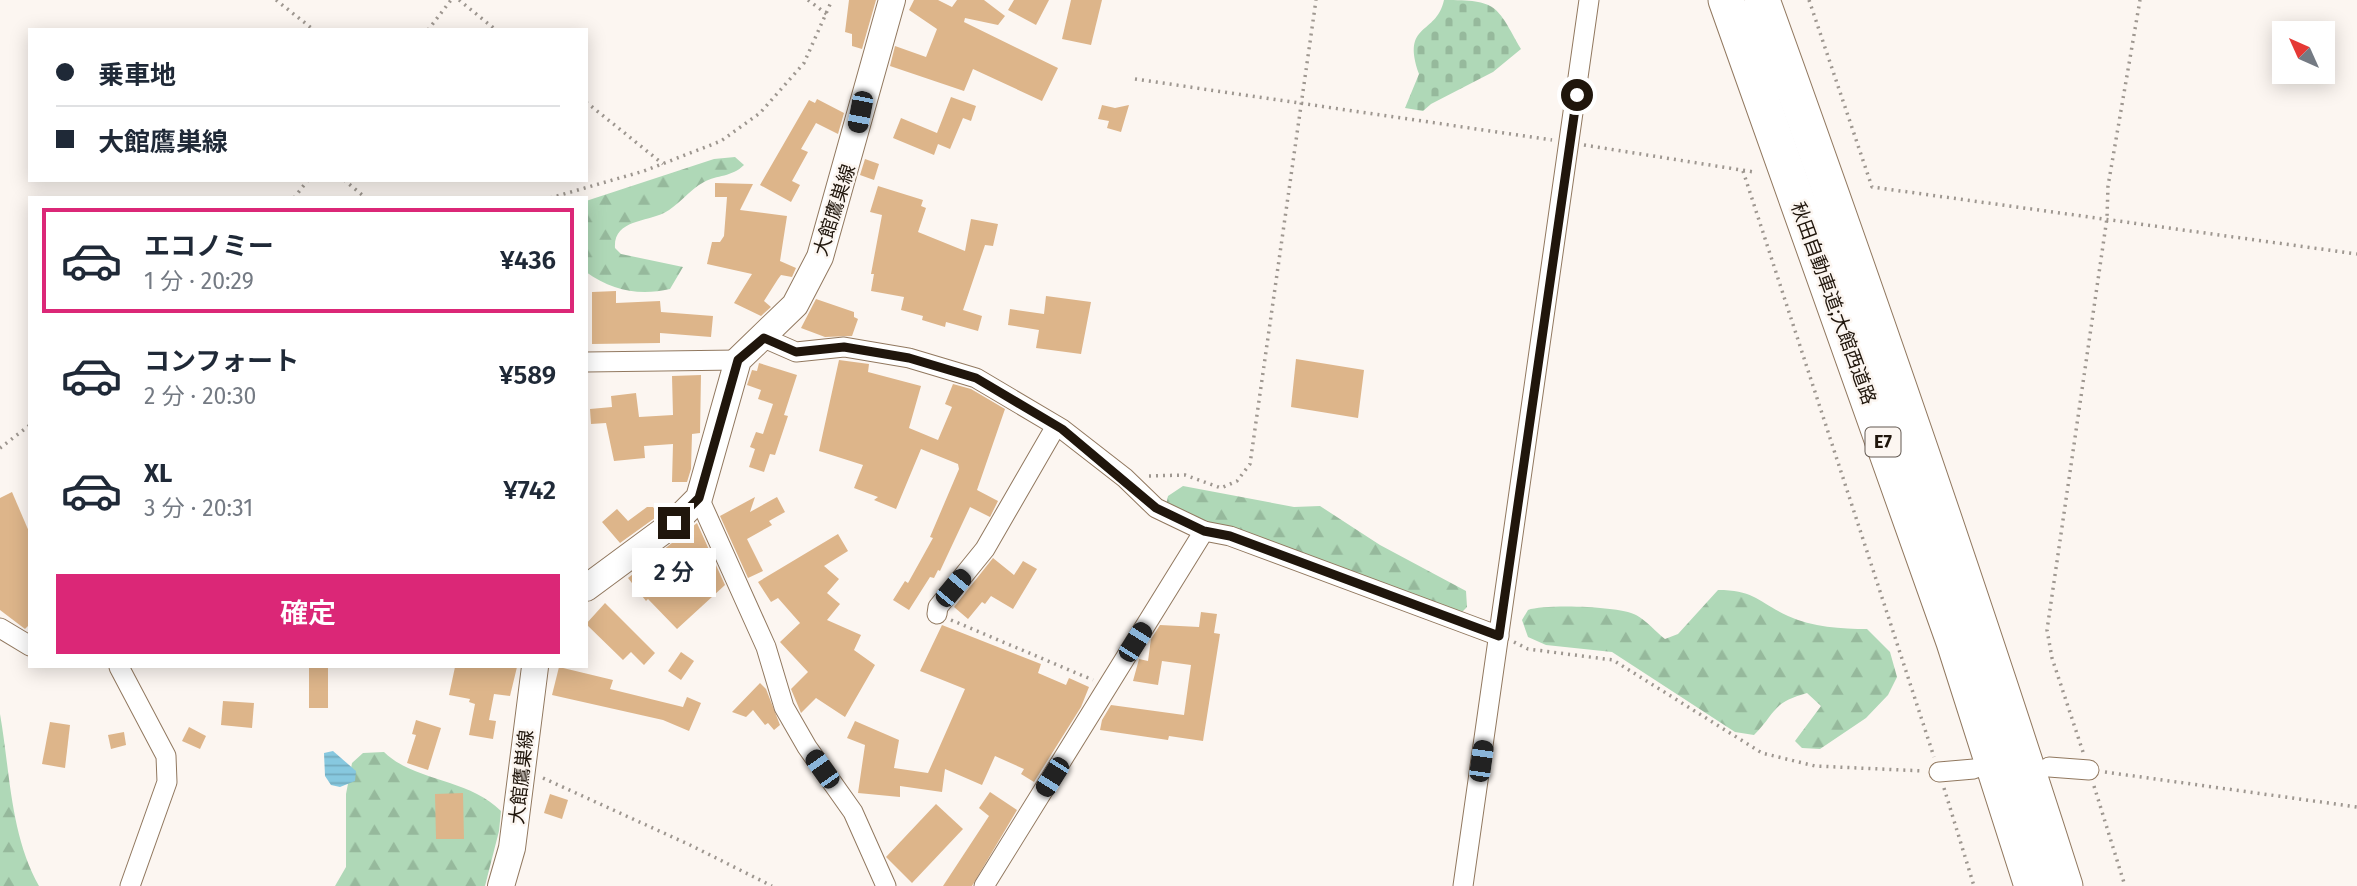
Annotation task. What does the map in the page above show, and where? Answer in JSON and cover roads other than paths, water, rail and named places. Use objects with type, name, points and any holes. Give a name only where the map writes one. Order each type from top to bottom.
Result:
[{"type":"highway","name":"秋田自動車道;大館西道路","points":[[1726,0],[1954,642],[2032,886]]},
{"type":"highway","name":"秋田自動車道;大館西道路","points":[[1762,0],[1866,289],[1984,631],[2065,886]]},
{"type":"main road","name":"大館鷹巣線","points":[[738,360],[764,338],[795,305],[820,257],[892,0]]},
{"type":"main road","points":[[588,587],[674,523],[699,498],[738,360]]},
{"type":"main road","name":"大館鷹巣線","points":[[502,886],[512,848],[535,668]]},
{"type":"street","points":[[1463,886],[1589,0]]},
{"type":"street","points":[[764,338],[796,352],[844,347],[920,361],[976,378],[1056,426],[1134,487],[1156,508],[1204,531],[1242,540],[1499,636]]},
{"type":"street","points":[[588,362],[738,360]]},
{"type":"street","points":[[937,614],[938,607],[985,549],[1056,426]]},
{"type":"street","points":[[699,498],[766,647],[784,707],[807,747],[853,812],[886,886]]},
{"type":"street","points":[[985,886],[1204,531]]},
{"type":"street","points":[[0,628],[28,645]]},
{"type":"street","points":[[119,668],[166,757],[167,782],[130,886]]},
{"type":"street","points":[[2049,767],[2089,770]]},
{"type":"street","points":[[1940,772],[1974,769]]},
{"type":"water","points":[[333,751],[356,771],[355,781],[340,787],[331,785],[325,776],[324,753]]}]
